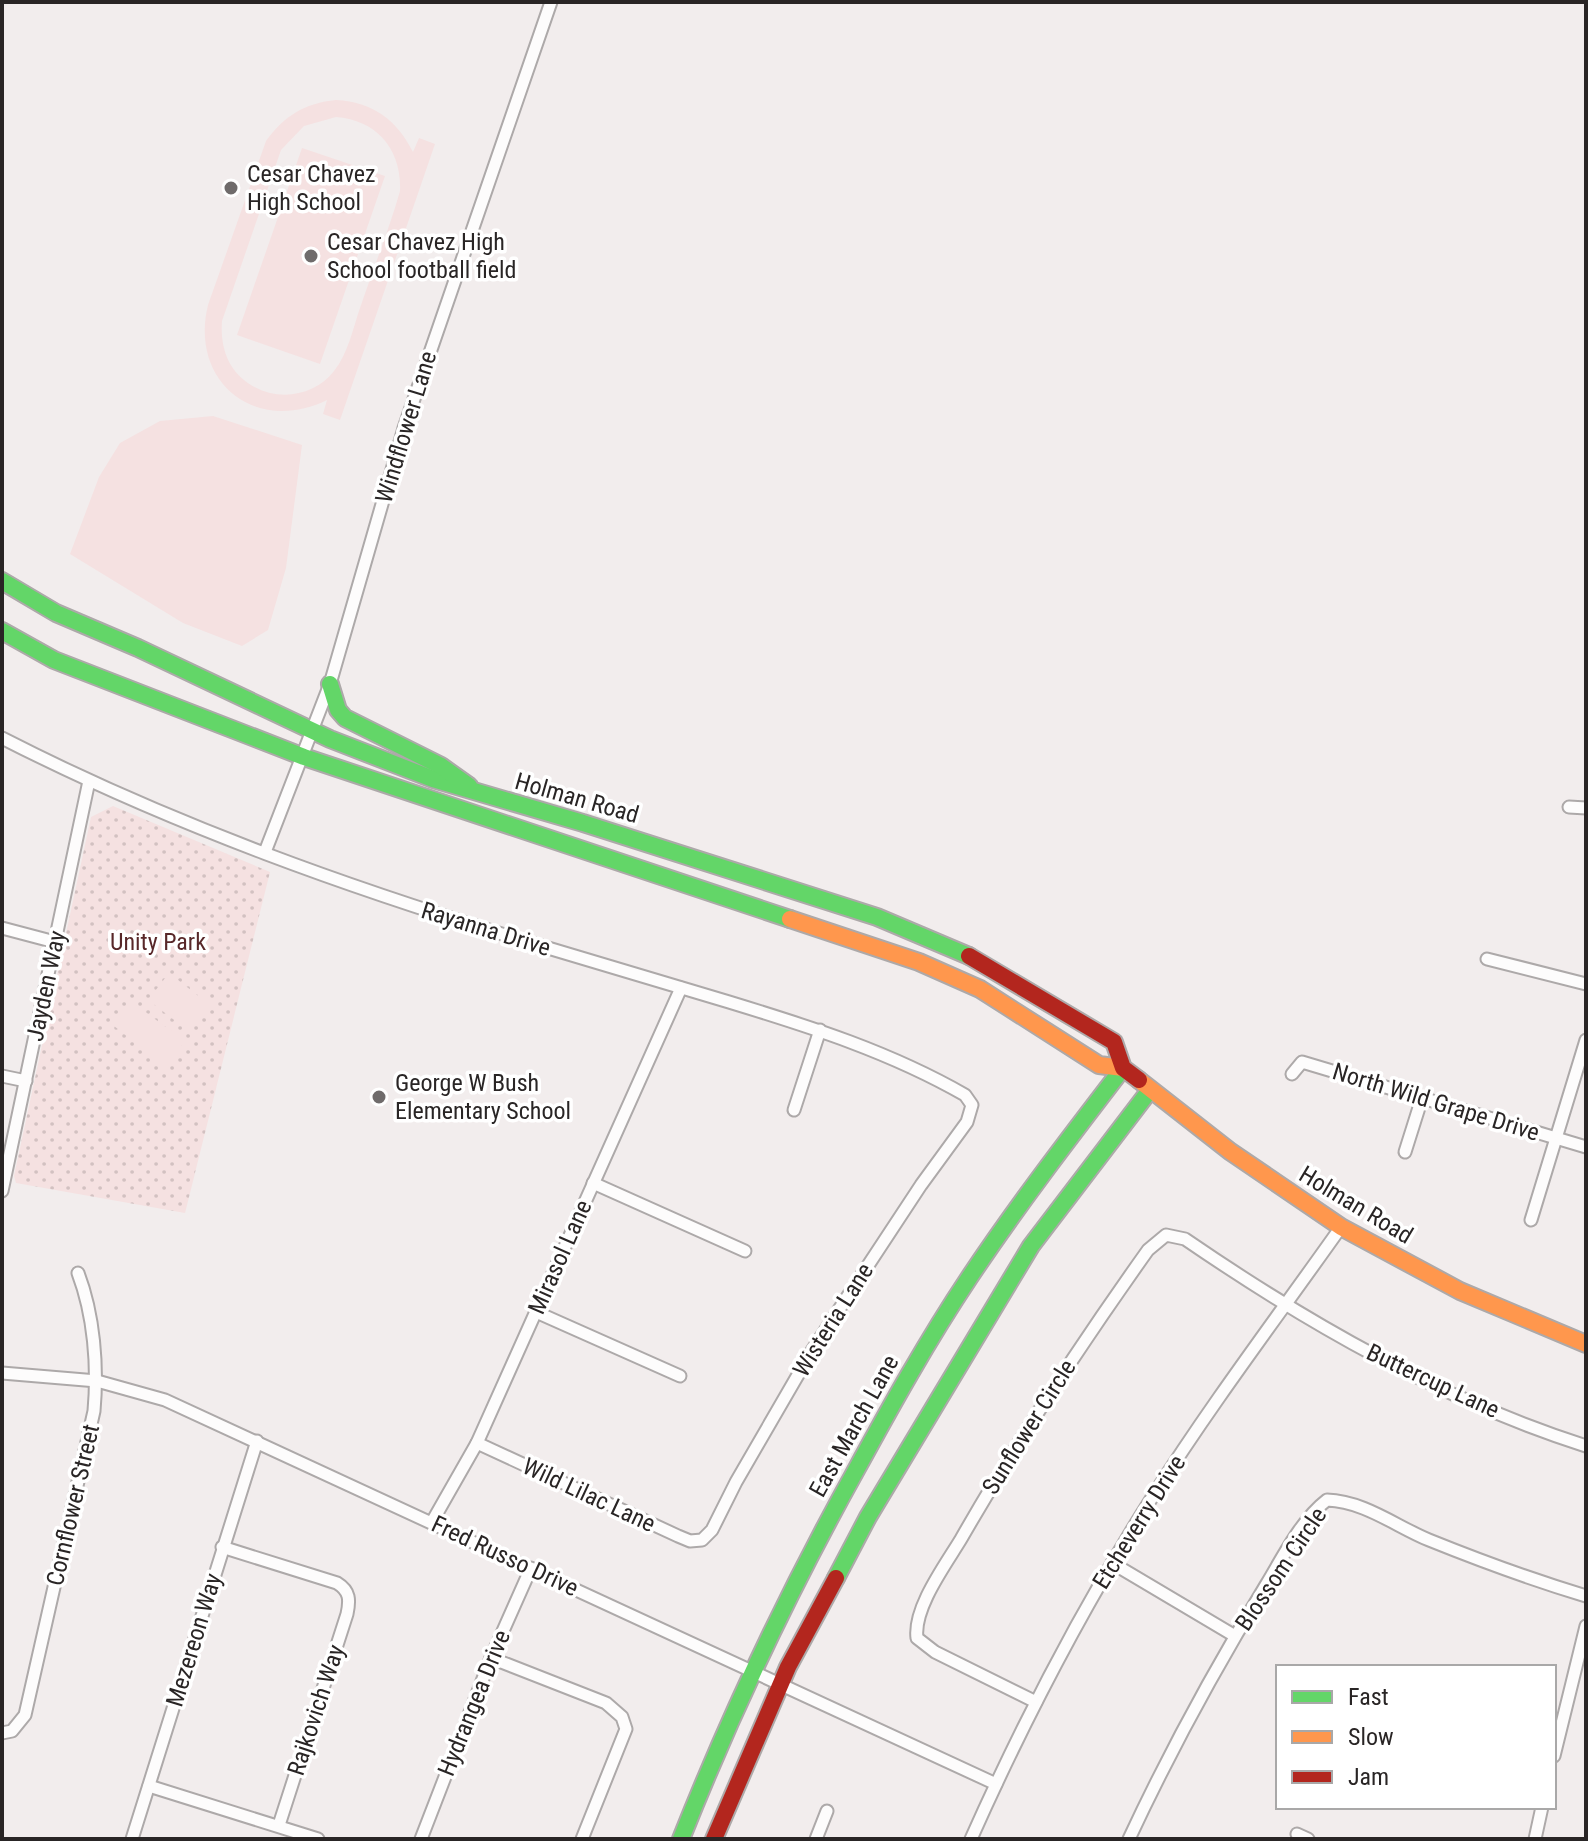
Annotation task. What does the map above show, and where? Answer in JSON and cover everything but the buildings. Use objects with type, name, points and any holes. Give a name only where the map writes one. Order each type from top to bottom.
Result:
[{"type":"main road","name":"Holman Road","points":[[2,581],[56,613],[138,648],[313,732],[433,779],[583,823],[877,917],[954,948],[988,965],[1114,1042],[1123,1068],[1287,1192],[1341,1227],[1460,1291],[1586,1344]]},
{"type":"main road","name":"Holman Road","points":[[2,631],[54,660],[304,757],[919,962],[980,989],[1099,1065],[1123,1068]]},
{"type":"main road","points":[[330,684],[338,710],[345,718],[441,766],[480,794]]},
{"type":"main road","name":"East March Lane","points":[[681,1839],[752,1672],[819,1539],[915,1364],[1017,1208],[1123,1068]]},
{"type":"main road","points":[[714,1839],[780,1684],[868,1517],[1031,1246],[1150,1090]]},
{"type":"street","name":"Windflower Lane","points":[[265,852],[330,684],[404,428],[551,2]]},
{"type":"street","name":"Rayanna Drive","points":[[2,738],[89,781],[375,894],[820,1030],[916,1069],[965,1095],[972,1105]]},
{"type":"street","name":"Jayden Way","points":[[2,1191],[89,781]]},
{"type":"street","points":[[1569,807],[1586,808]]},
{"type":"street","points":[[2,928],[55,942]]},
{"type":"street","points":[[1487,959],[1586,984]]},
{"type":"street","name":"Mirasol Lane","points":[[432,1522],[477,1443],[681,988]]},
{"type":"street","points":[[794,1110],[820,1030]]},
{"type":"street","points":[[1531,1220],[1586,1040]]},
{"type":"street","name":"North Wild Grape Drive","points":[[1292,1074],[1302,1062],[1586,1147]]},
{"type":"street","points":[[2,1076],[26,1081]]},
{"type":"street","points":[[1405,1152],[1422,1098]]},
{"type":"street","name":"Wisteria Lane","points":[[702,1540],[712,1530],[736,1482],[813,1349],[921,1185],[967,1122],[972,1105]]},
{"type":"street","points":[[593,1183],[745,1251]]},
{"type":"street","name":"Etcheverry Drive","points":[[971,1839],[1036,1702],[1112,1563],[1198,1428],[1341,1227]]},
{"type":"street","name":"Sunflower Circle","points":[[1036,1702],[935,1652],[917,1638],[916,1626],[941,1574],[1053,1386],[1148,1250],[1166,1235],[1185,1239],[1285,1306]]},
{"type":"street","name":"Cornflower Street","points":[[7,1732],[25,1715],[94,1411],[97,1381],[90,1320],[85,1290],[78,1273]]},
{"type":"street","name":"Buttercup Lane","points":[[1285,1306],[1472,1402],[1586,1446]]},
{"type":"street","points":[[536,1312],[680,1376]]},
{"type":"street","name":"Fred Russo Drive","points":[[2,1373],[97,1381],[165,1400],[996,1784]]},
{"type":"street","name":"Mezereon Way","points":[[132,1839],[257,1441]]},
{"type":"street","name":"Wild Lilac Lane","points":[[477,1443],[678,1536],[690,1541],[702,1540]]},
{"type":"street","name":"Blossom Circle","points":[[1129,1839],[1169,1756],[1235,1636],[1292,1544],[1327,1500],[1352,1504],[1468,1556],[1586,1596]]},
{"type":"street","name":"Rajkovich Way","points":[[222,1547],[337,1583],[345,1588],[348,1595],[347,1614],[279,1825]]},
{"type":"street","points":[[1112,1563],[1235,1636]]},
{"type":"street","name":"Hydrangea Drive","points":[[421,1839],[491,1658],[531,1568]]},
{"type":"street","points":[[1557,1730],[1586,1626]]},
{"type":"street","points":[[491,1658],[606,1703],[622,1717],[626,1729],[582,1839]]},
{"type":"street","points":[[149,1786],[318,1839]]},
{"type":"street","points":[[1535,1839],[1542,1809]]},
{"type":"street","points":[[816,1839],[827,1811]]},
{"type":"green space","points":[[336,100],[361,104],[382,115],[399,131],[413,152],[419,138],[435,144],[340,420],[323,414],[327,400],[301,409],[276,411],[253,406],[234,394],[219,378],[209,357],[205,333],[208,305],[266,141],[280,124],[296,112]],"holes":[[[336,117],[351,119],[375,131],[391,150],[400,176],[400,191],[347,349],[339,364],[326,379],[307,391],[273,394],[251,385],[236,373],[224,349],[222,321],[281,150],[304,126]]]},
{"type":"green space","name":"Cesar Chavez High School football field","points":[[302,148],[385,176],[320,364],[237,335]]},
{"type":"green space","points":[[213,416],[302,445],[286,568],[268,630],[242,646],[183,623],[70,554],[99,477],[120,443],[160,421]]},
{"type":"green space","name":"Unity Park","points":[[113,806],[270,872],[185,1213],[16,1183],[14,1176],[91,817]]},
{"type":"green space","points":[[169,973],[210,1005],[190,1032],[148,1000]]},
{"type":"green space","points":[[133,1003],[185,1041],[166,1067],[114,1026]]},
{"type":"traffic: fast","points":[[2,581],[56,613],[138,648],[330,739],[433,779],[583,823],[877,917],[969,956]]},
{"type":"traffic: fast","points":[[2,631],[54,660],[304,757],[790,919]]},
{"type":"traffic: fast","points":[[330,684],[338,710],[345,718],[441,766],[469,786]]},
{"type":"traffic: fast","points":[[681,1839],[720,1745],[784,1607],[910,1374],[987,1251],[1123,1068]]},
{"type":"traffic: fast","points":[[836,1578],[868,1517],[1031,1246],[1150,1090]]},
{"type":"traffic: slow","points":[[790,919],[919,962],[980,989],[1099,1065],[1123,1068]]},
{"type":"traffic: slow","points":[[1139,1080],[1231,1152],[1341,1227],[1460,1291],[1586,1344]]},
{"type":"traffic: jam","points":[[969,956],[1114,1042],[1123,1068],[1139,1080]]},
{"type":"traffic: jam","points":[[714,1839],[788,1667],[836,1578]]},
{"type":"place","name":"Cesar Chavez High School","points":[[231,188]]},
{"type":"place","name":"Cesar Chavez High School football field","points":[[311,256]]},
{"type":"place","name":"George W Bush Elementary School","points":[[379,1097]]}]
